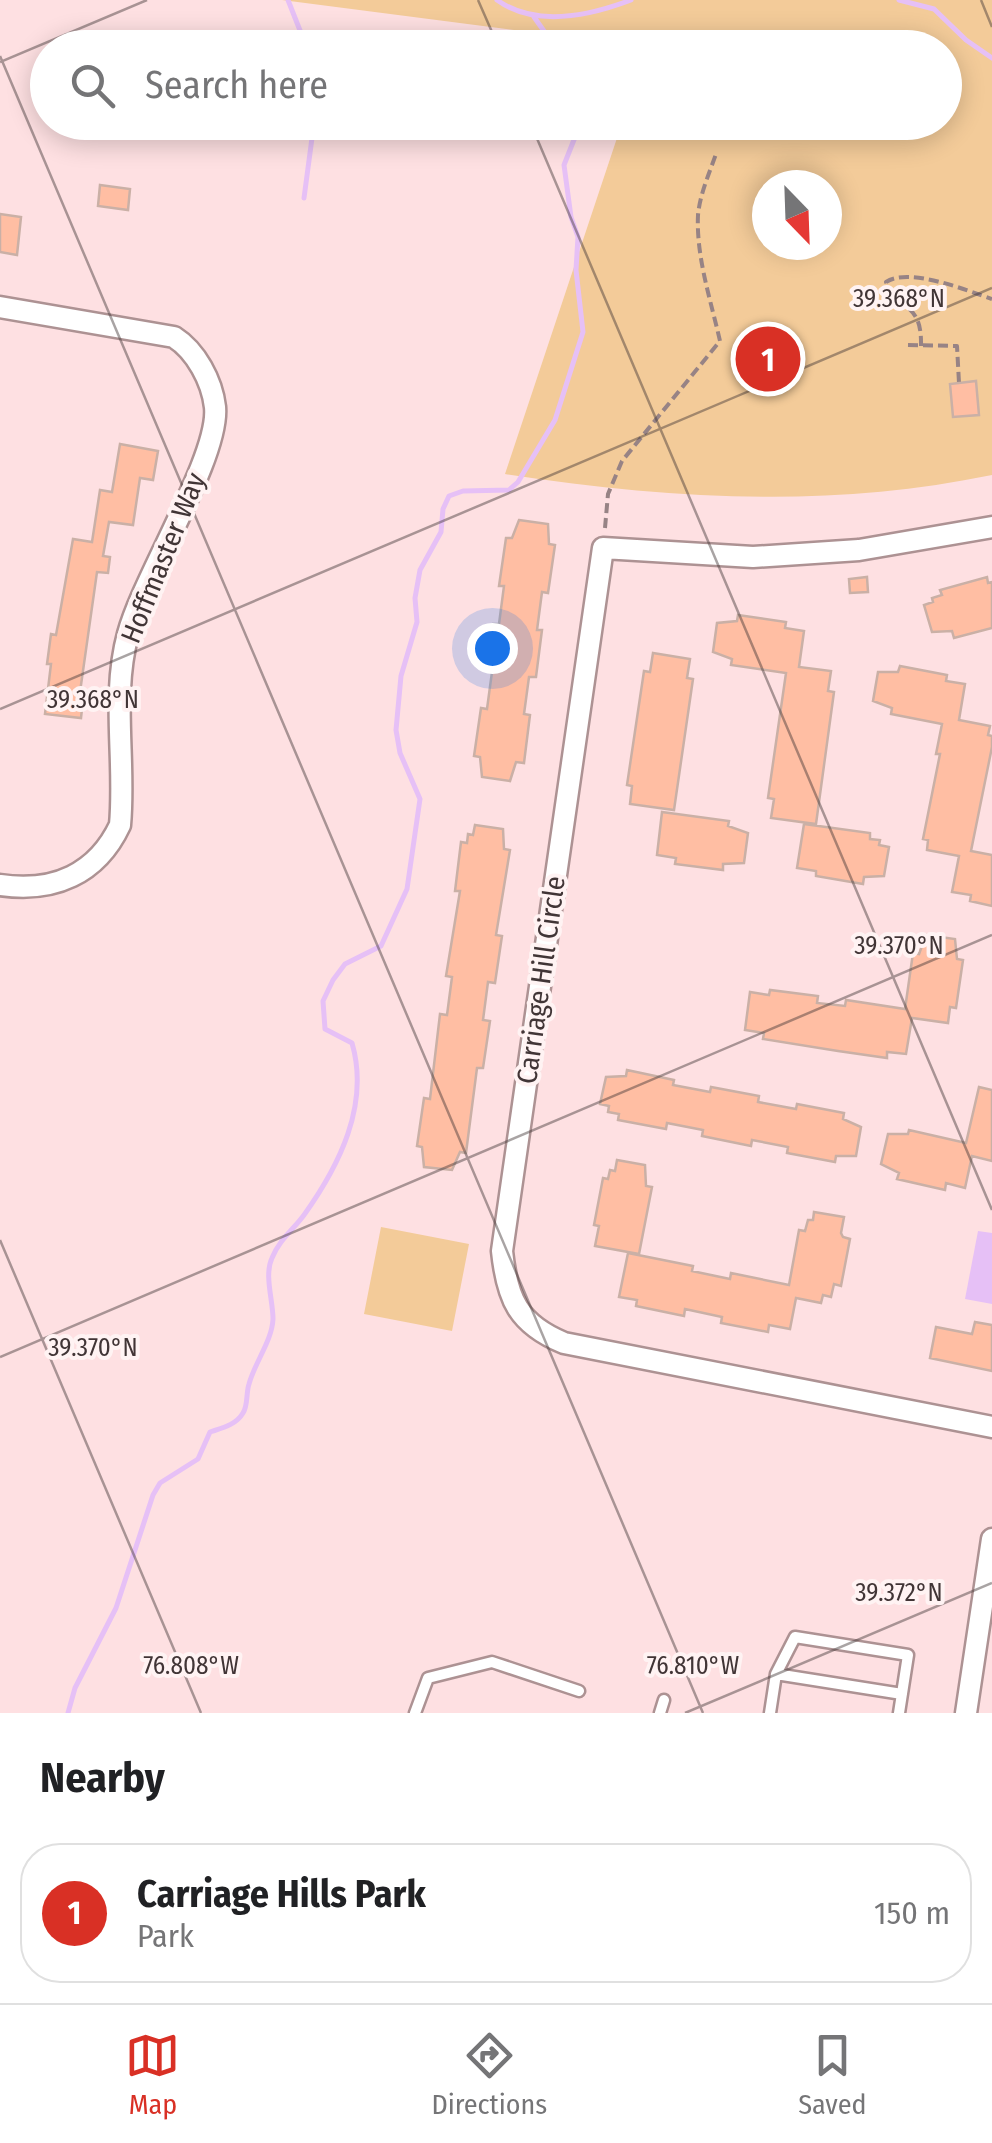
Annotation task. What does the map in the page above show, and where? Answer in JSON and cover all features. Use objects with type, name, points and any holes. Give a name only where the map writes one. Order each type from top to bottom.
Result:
[{"type":"street","name":"Hoffmaster Way","points":[[0,306],[174,337],[196,357],[215,408],[202,463],[128,633],[121,672],[120,825],[110,846],[90,866],[70,878],[41,887],[0,886]]},
{"type":"street","points":[[602,548],[753,557],[860,550],[992,526]]},
{"type":"street","name":"Carriage Hill Circle","points":[[602,548],[502,1250],[512,1300],[540,1333],[564,1343],[992,1427]]},
{"type":"street","points":[[966,1713],[985,1632],[992,1539]]},
{"type":"lane","points":[[770,1713],[776,1674],[796,1637],[908,1655],[899,1713]]},
{"type":"lane","points":[[415,1713],[428,1678],[492,1662],[579,1691]]},
{"type":"lane","points":[[776,1674],[902,1694]]},
{"type":"lane","points":[[660,1713],[664,1700]]},
{"type":"path","points":[[602,548],[608,494],[622,461],[720,341],[702,260],[698,218],[701,195],[716,154]]},
{"type":"path","points":[[921,346],[922,327],[916,314],[888,288],[886,282],[890,278],[902,276],[954,285],[992,299]]},
{"type":"path","points":[[908,344],[956,346],[959,383]]},
{"type":"shaded area","points":[[282,0],[992,0],[992,475],[870,493],[809,496],[688,494],[505,474],[616,140],[962,140],[962,30],[514,30]]},
{"type":"shaded area","points":[[381,1227],[469,1244],[452,1331],[364,1314]]},
{"type":"shaded area","points":[[978,1231],[992,1233],[992,1304],[965,1299]]},
{"type":"building","points":[[100,185],[130,189],[128,210],[98,206]]},
{"type":"building","points":[[0,214],[21,217],[17,255],[0,252]]},
{"type":"building","points":[[976,381],[979,415],[953,417],[950,384]]},
{"type":"building","points":[[120,444],[158,451],[153,480],[140,478],[133,525],[109,522],[103,556],[110,557],[108,573],[97,572],[79,699],[83,700],[81,718],[45,714],[51,634],[56,635],[73,539],[92,542],[100,490],[112,492]]},
{"type":"building","points":[[519,520],[548,524],[549,544],[555,545],[548,593],[542,592],[536,677],[529,677],[524,714],[530,715],[524,763],[516,762],[510,781],[482,777],[480,757],[474,756],[481,708],[487,709],[492,672],[486,671],[493,624],[499,624],[504,586],[499,586],[506,538],[512,538]]},
{"type":"building","points":[[867,577],[868,592],[850,593],[849,579]]},
{"type":"building","points":[[987,577],[988,583],[992,582],[992,628],[954,638],[952,631],[932,632],[924,605],[942,595],[940,590]]},
{"type":"building","points":[[738,615],[786,622],[785,628],[804,631],[799,667],[831,671],[828,691],[834,692],[816,824],[771,818],[774,799],[768,798],[786,673],[731,665],[732,659],[713,652],[717,623],[737,621]]},
{"type":"building","points":[[653,653],[690,659],[687,678],[693,679],[674,810],[630,804],[632,786],[627,785],[644,671],[650,672]]},
{"type":"building","points":[[900,666],[947,675],[946,681],[965,684],[959,720],[990,726],[992,747],[971,851],[992,855],[992,906],[970,901],[971,895],[952,892],[959,856],[927,850],[928,840],[923,839],[942,724],[891,714],[892,708],[873,701],[878,672],[898,672]]},
{"type":"building","points":[[662,812],[729,821],[728,826],[748,833],[744,863],[723,864],[723,870],[675,864],[676,858],[657,855]]},
{"type":"building","points":[[804,824],[870,833],[870,839],[889,847],[884,876],[864,877],[863,884],[816,876],[816,871],[797,868]]},
{"type":"building","points":[[475,825],[503,829],[504,849],[510,850],[496,935],[502,936],[495,983],[488,982],[483,1020],[490,1021],[483,1068],[477,1068],[466,1153],[460,1152],[452,1170],[424,1167],[422,1147],[417,1146],[424,1098],[430,1099],[440,1014],[447,1015],[452,977],[446,976],[460,891],[455,891],[461,842],[467,843]]},
{"type":"building","points":[[926,935],[955,939],[957,959],[963,960],[956,1008],[950,1007],[948,1023],[912,1018],[906,1054],[887,1052],[887,1058],[838,1051],[763,1039],[764,1033],[745,1030],[750,992],[769,995],[770,990],[818,996],[817,1003],[845,1006],[846,1000],[905,1009],[913,953],[919,954]]},
{"type":"building","points":[[627,1070],[674,1080],[673,1085],[759,1096],[758,1102],[844,1113],[843,1119],[861,1127],[856,1156],[836,1156],[835,1162],[787,1153],[788,1147],[752,1140],[751,1146],[702,1136],[703,1130],[667,1123],[666,1129],[618,1120],[619,1114],[608,1112],[609,1106],[600,1104],[606,1077],[626,1076]]},
{"type":"building","points":[[979,1087],[992,1090],[992,1161],[972,1156],[965,1188],[946,1183],[945,1190],[897,1179],[899,1173],[881,1164],[888,1134],[908,1134],[909,1130],[966,1143]]},
{"type":"building","points":[[617,1160],[645,1165],[646,1186],[652,1187],[639,1254],[595,1246],[599,1226],[594,1225],[603,1178],[608,1179],[610,1170],[615,1171]]},
{"type":"building","points":[[814,1212],[844,1217],[841,1233],[850,1239],[841,1286],[834,1284],[831,1297],[823,1295],[821,1303],[796,1298],[790,1329],[769,1325],[768,1332],[721,1323],[722,1317],[685,1309],[684,1316],[636,1306],[637,1300],[619,1297],[628,1253],[693,1266],[692,1271],[730,1279],[731,1273],[789,1285],[799,1230],[805,1231]]},
{"type":"building","points":[[975,1322],[992,1325],[992,1371],[930,1358],[936,1327],[972,1334]]},
{"type":"waterway","points":[[288,0],[300,30]]},
{"type":"waterway","points":[[497,0],[512,9],[545,17],[598,11],[631,0]]},
{"type":"waterway","points":[[899,0],[934,9],[956,30]]},
{"type":"waterway","points":[[534,17],[543,30]]},
{"type":"waterway","points":[[962,36],[992,58]]},
{"type":"waterway","points":[[304,198],[312,140]]},
{"type":"waterway","points":[[68,1713],[75,1688],[116,1608],[160,1483],[198,1459],[210,1432],[233,1423],[245,1410],[249,1384],[272,1327],[272,1258],[317,1196],[348,1134],[354,1112],[357,1066],[352,1043],[325,1029],[323,1001],[345,964],[381,946],[407,889],[420,799],[400,753],[396,730],[401,676],[417,622],[415,598],[420,570],[441,532],[443,509],[449,496],[463,491],[509,490],[518,482],[555,420],[583,332],[576,270],[578,237],[571,217],[564,165],[574,140]]},
{"type":"place","name":"Carriage Hills Park","points":[[768,359]]}]
